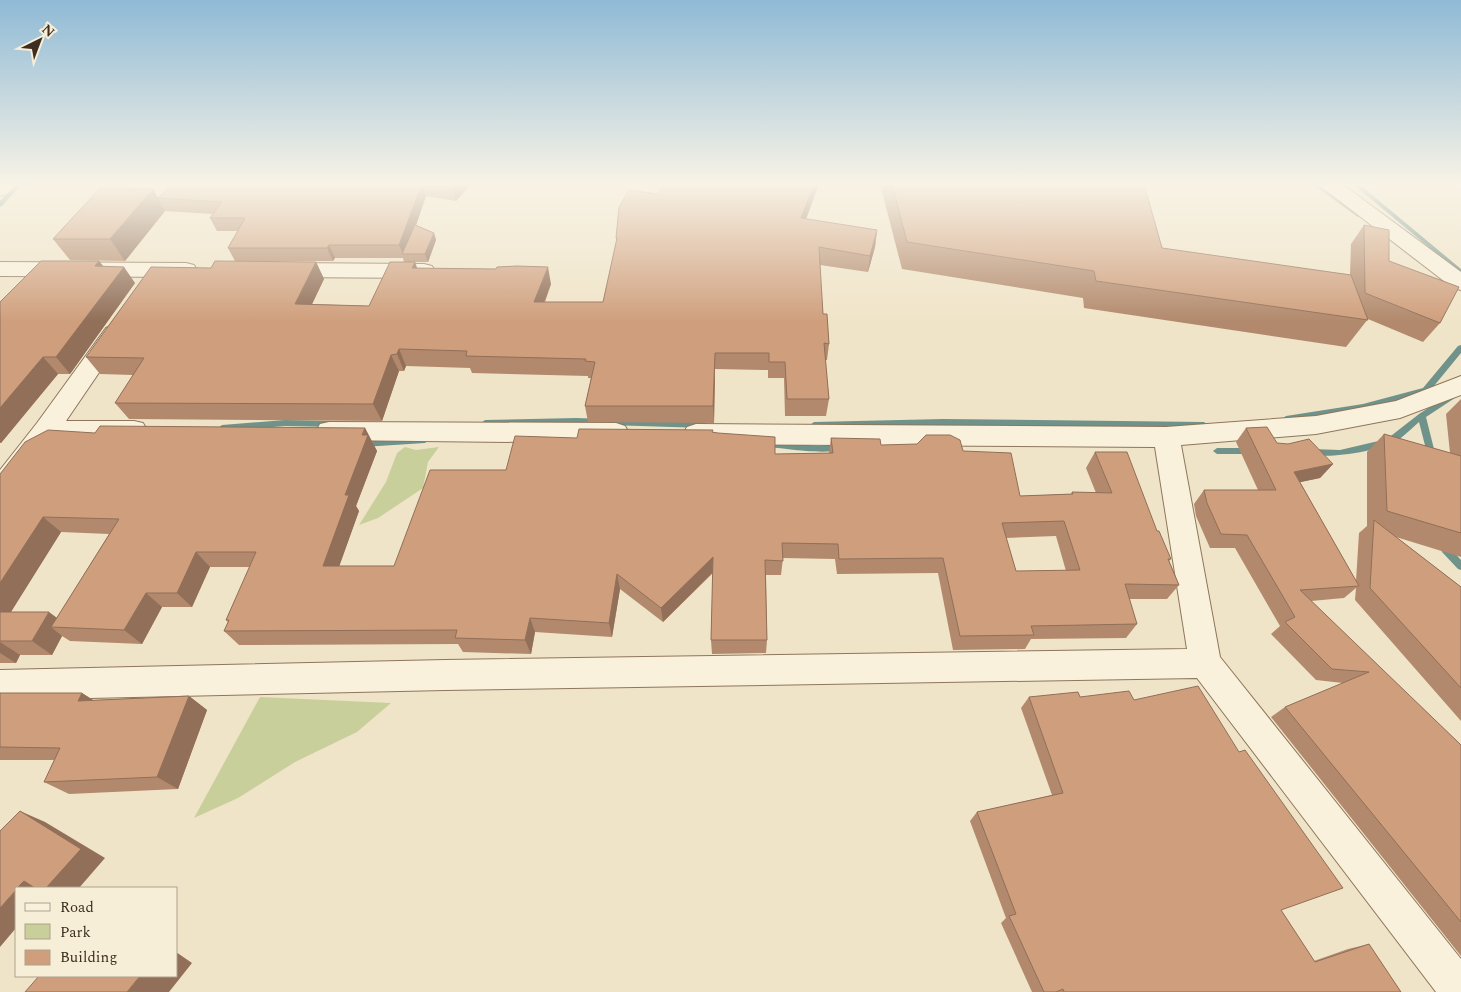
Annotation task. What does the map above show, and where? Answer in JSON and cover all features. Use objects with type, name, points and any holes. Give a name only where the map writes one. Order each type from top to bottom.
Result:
[{"type":"street","points":[[1391,230],[1461,283]]},
{"type":"street","points":[[0,269],[207,270]]},
{"type":"street","points":[[141,294],[158,270]]},
{"type":"street","points":[[266,270],[442,271]]},
{"type":"street","points":[[0,490],[46,430],[124,319]]},
{"type":"street","points":[[676,434],[1166,437],[1316,425],[1400,409],[1461,385]]},
{"type":"street","points":[[46,430],[156,430]]},
{"type":"street","points":[[306,431],[636,434]]},
{"type":"street","points":[[1166,437],[1205,664],[1461,992]]},
{"type":"street","points":[[0,685],[465,675],[1205,664]]},
{"type":"green space","points":[[405,447],[416,450],[439,447],[428,462],[423,488],[378,518],[359,525],[386,482],[397,453]]},
{"type":"green space","points":[[260,697],[391,703],[357,732],[295,762],[238,798],[194,818]]},
{"type":"building","points":[[61,230],[117,230],[110,239],[53,239]]},
{"type":"building","points":[[238,230],[405,230],[399,245],[329,245],[327,248],[228,248]]},
{"type":"building","points":[[413,230],[428,230],[434,233],[425,254],[402,254]]},
{"type":"building","points":[[617,230],[877,230],[870,256],[819,247],[823,314],[827,314],[829,344],[824,343],[829,399],[787,399],[785,362],[769,362],[769,353],[715,353],[713,406],[585,406],[595,362],[585,361],[586,359],[466,356],[467,351],[399,349],[397,354],[391,355],[373,404],[115,403],[144,358],[86,357],[151,267],[211,268],[215,261],[316,262],[295,304],[369,306],[390,262],[415,262],[412,268],[496,269],[497,267],[517,266],[548,267],[534,302],[603,302]]},
{"type":"building","points":[[904,230],[1157,230],[1162,248],[1351,275],[1368,320],[1096,281],[1094,271],[907,242]]},
{"type":"building","points":[[1364,230],[1389,230],[1389,261],[1459,287],[1440,323],[1365,293]]},
{"type":"building","points":[[41,261],[99,261],[95,266],[124,267],[56,357],[43,357],[0,408],[0,302]]},
{"type":"building","points":[[100,426],[365,428],[362,435],[368,435],[345,495],[349,495],[323,566],[394,566],[430,470],[506,470],[515,436],[577,438],[579,429],[713,430],[712,432],[718,433],[775,437],[775,454],[833,453],[831,438],[880,439],[881,445],[917,444],[926,435],[950,435],[960,440],[963,451],[1011,453],[1020,496],[1073,494],[1072,492],[1112,493],[1095,452],[1127,452],[1157,531],[1159,531],[1171,559],[1168,559],[1179,585],[1125,584],[1137,624],[1031,626],[1034,635],[960,636],[943,558],[839,559],[838,544],[782,543],[783,561],[765,560],[767,640],[711,640],[713,557],[661,608],[617,574],[609,623],[530,618],[525,640],[455,638],[457,630],[224,631],[229,620],[226,620],[256,552],[196,552],[177,593],[146,593],[124,630],[51,627],[119,519],[43,517],[0,583],[0,474],[25,442],[48,430],[95,433]],"holes":[[[1064,521],[1080,570],[1016,571],[1002,523]]]},
{"type":"building","points":[[1267,427],[1277,443],[1288,444],[1309,439],[1333,464],[1294,472],[1359,586],[1300,590],[1461,745],[1461,922],[1285,707],[1369,672],[1332,669],[1285,622],[1295,617],[1247,535],[1221,534],[1207,503],[1204,490],[1276,490],[1246,428]]},
{"type":"building","points":[[1384,434],[1461,456],[1461,533],[1387,511]]},
{"type":"building","points":[[1374,520],[1461,587],[1461,688],[1370,588]]},
{"type":"building","points":[[0,612],[49,612],[32,641],[0,641]]},
{"type":"building","points":[[1198,686],[1239,752],[1245,750],[1343,888],[1281,910],[1315,962],[1369,944],[1401,992],[1064,992],[1063,989],[1056,992],[1044,992],[1009,916],[1016,914],[977,812],[1063,793],[1029,697],[1078,692],[1080,697],[1129,691],[1134,700]]},
{"type":"building","points":[[0,693],[82,693],[78,701],[189,696],[157,777],[44,782],[60,748],[0,747]]},
{"type":"building","points":[[20,811],[81,849],[47,887],[33,887],[24,881],[18,887],[15,887],[15,891],[0,908],[0,831]]},
{"type":"building","points":[[38,977],[139,977],[127,992],[25,992]]},
{"type":"waterway","points":[[1411,230],[1461,272]]},
{"type":"waterway","points":[[1286,419],[1363,407],[1426,390],[1461,348]]},
{"type":"waterway","points":[[1422,416],[1461,390]]},
{"type":"waterway","points":[[1312,452],[1340,453],[1389,442],[1422,416]]},
{"type":"waterway","points":[[1422,416],[1432,457]]},
{"type":"waterway","points":[[485,423],[576,421],[704,425]]},
{"type":"waterway","points":[[814,425],[943,422],[1204,425]]},
{"type":"waterway","points":[[222,428],[285,423],[334,424]]},
{"type":"waterway","points":[[363,444],[425,440]]},
{"type":"waterway","points":[[763,443],[818,449],[842,447]]},
{"type":"waterway","points":[[1217,451],[1251,451]]},
{"type":"waterway","points":[[1444,544],[1445,549],[1461,566]]}]
